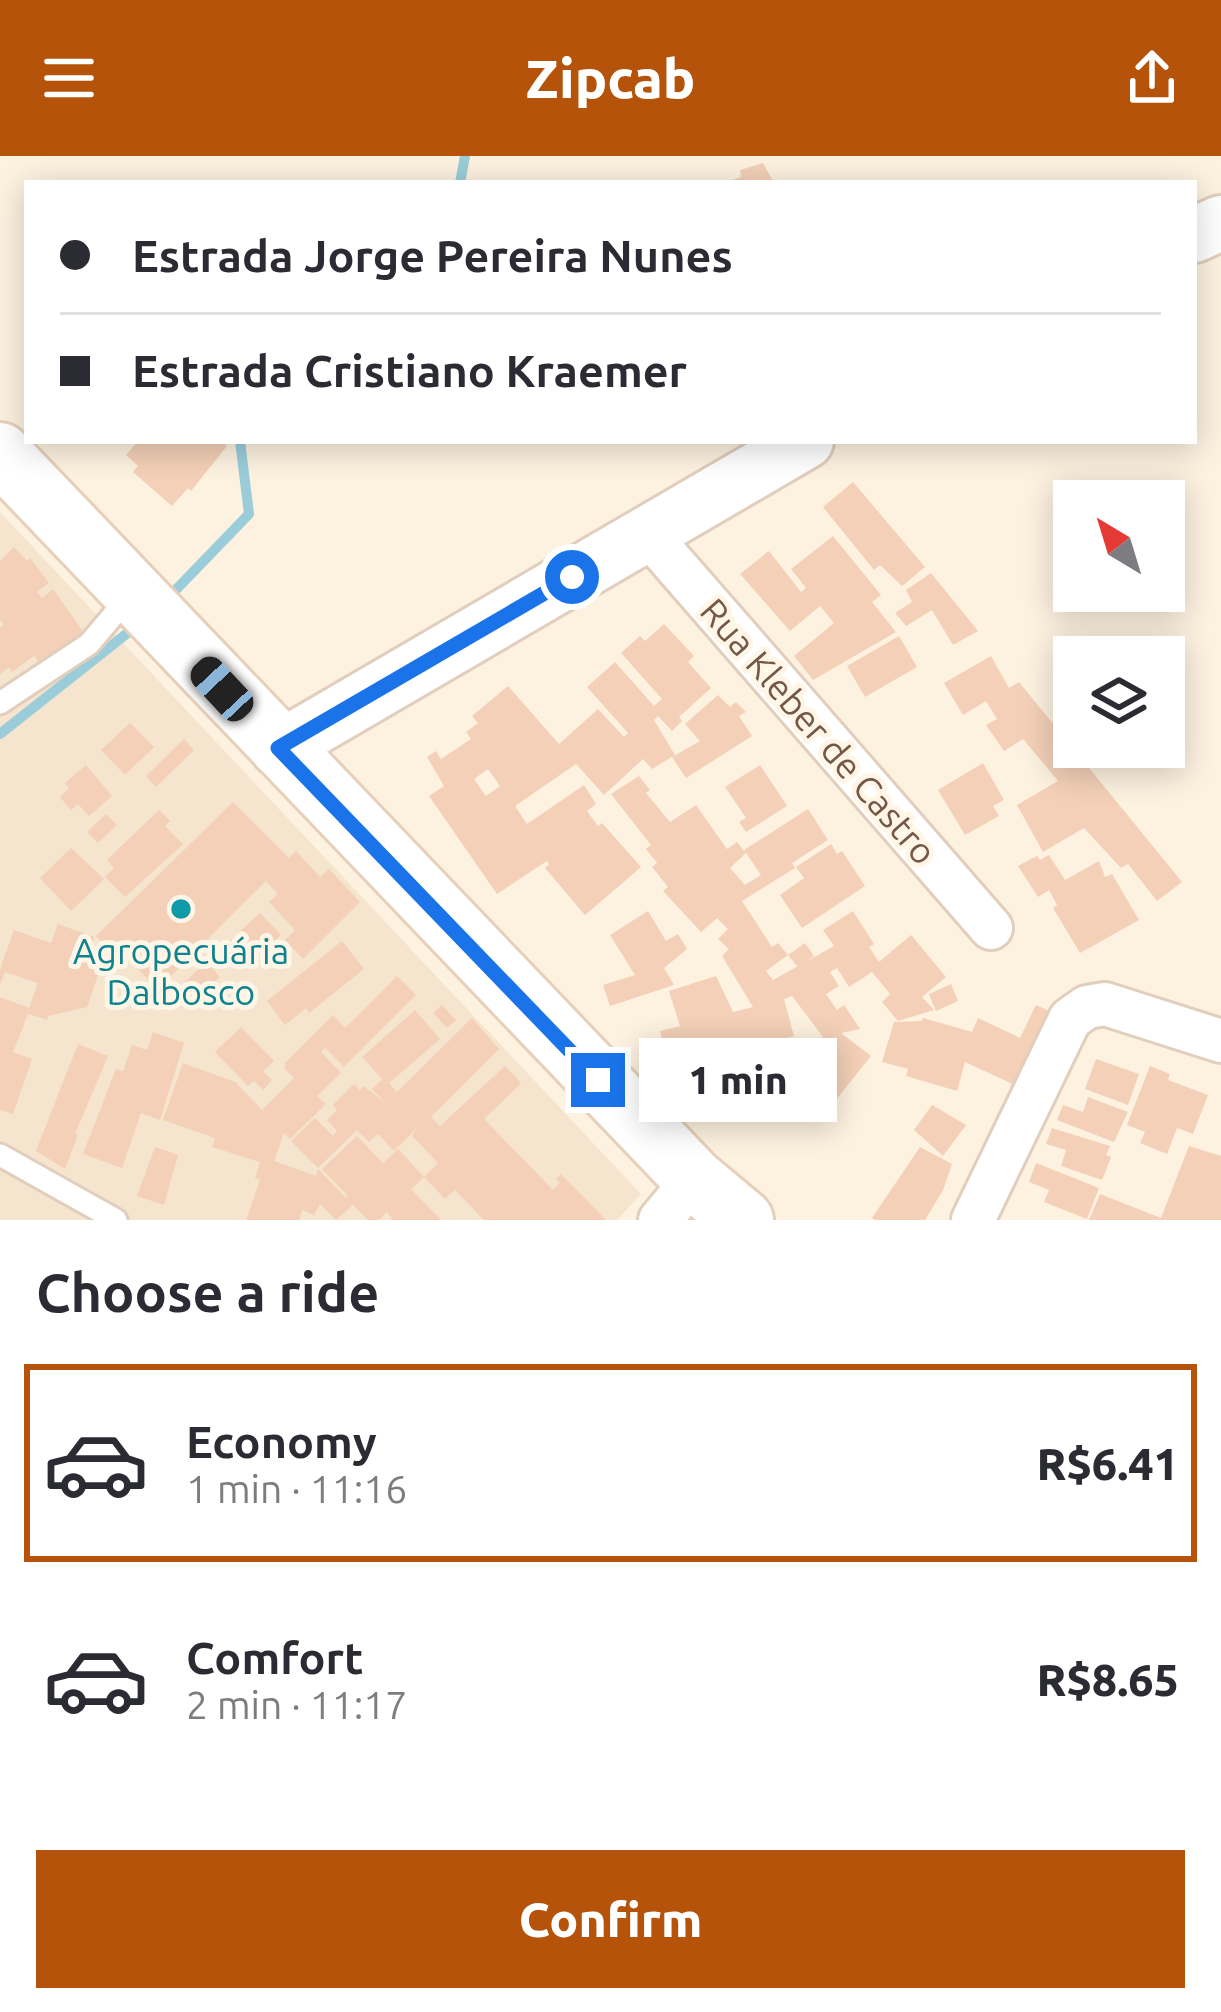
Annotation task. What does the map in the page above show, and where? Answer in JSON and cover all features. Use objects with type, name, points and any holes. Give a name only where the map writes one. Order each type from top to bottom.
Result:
[{"type":"main road","points":[[0,453],[278,748],[677,1200],[743,1220]]},
{"type":"street","points":[[278,748],[801,444]]},
{"type":"street","name":"Rua Kleber de Castro","points":[[647,533],[991,928]]},
{"type":"street","points":[[973,1220],[1070,1019],[1087,1007],[1105,1004],[1221,1041]]},
{"type":"lane","points":[[0,703],[89,644],[132,593]]},
{"type":"lane","points":[[0,1155],[116,1220]]},
{"type":"shaded area","points":[[0,512],[641,1194],[617,1220],[0,1220]]},
{"type":"building","points":[[763,163],[772,180],[732,180],[741,177],[740,170]]},
{"type":"building","points":[[135,444],[227,446],[191,491],[188,488],[172,506],[133,472],[138,466],[126,455]]},
{"type":"building","points":[[853,482],[925,567],[902,586],[880,565],[874,570],[823,507]]},
{"type":"building","points":[[833,536],[881,595],[872,602],[896,632],[813,680],[794,656],[834,623],[820,606],[790,631],[740,574],[769,551],[801,592],[806,588],[791,569]]},
{"type":"building","points":[[14,547],[27,561],[30,558],[49,583],[37,592],[42,598],[53,589],[85,634],[41,665],[34,656],[12,672],[9,667],[0,674],[0,628],[4,625],[0,620],[0,561]]},
{"type":"building","points":[[931,573],[978,631],[953,645],[932,610],[906,626],[895,613],[912,602],[906,590]]},
{"type":"building","points":[[664,624],[694,656],[688,662],[711,688],[679,717],[682,721],[672,731],[658,716],[654,720],[675,755],[652,769],[643,759],[604,795],[576,764],[515,806],[527,824],[584,785],[596,804],[587,811],[641,867],[585,915],[545,868],[547,861],[497,894],[429,796],[444,786],[427,757],[436,751],[441,759],[471,739],[466,732],[478,723],[472,716],[508,686],[559,744],[598,709],[624,737],[628,733],[587,687],[615,662],[654,706],[662,699],[621,653],[640,636],[645,641]],"holes":[[[488,769],[500,786],[486,796],[474,779]]]},
{"type":"building","points":[[899,636],[917,667],[865,697],[847,666]]},
{"type":"building","points":[[991,656],[1009,688],[1019,682],[1053,724],[1053,768],[1089,768],[1182,882],[1157,901],[1128,864],[1121,868],[1084,828],[1043,852],[1017,805],[1058,781],[1023,739],[1004,751],[986,725],[997,719],[986,701],[963,715],[944,683]]},
{"type":"building","points":[[718,695],[730,707],[736,702],[746,712],[739,716],[752,736],[686,778],[672,757],[700,741],[685,724]]},
{"type":"building","points":[[130,723],[154,747],[125,775],[101,750]]},
{"type":"building","points":[[184,739],[194,750],[156,787],[146,776]]},
{"type":"building","points":[[983,763],[1004,800],[993,806],[999,816],[965,835],[938,790]]},
{"type":"building","points":[[86,765],[112,796],[89,816],[78,804],[71,810],[60,797],[69,789],[65,783]]},
{"type":"building","points":[[760,765],[787,806],[746,832],[739,822],[746,818],[725,787]]},
{"type":"building","points":[[639,776],[650,790],[646,793],[670,822],[696,805],[727,849],[737,842],[746,853],[730,868],[745,885],[761,875],[744,850],[808,809],[828,840],[792,863],[795,868],[742,901],[772,947],[778,943],[788,955],[766,971],[773,980],[834,946],[823,930],[853,911],[874,944],[869,947],[879,962],[911,935],[946,977],[922,997],[934,1010],[898,1021],[882,1002],[890,994],[872,972],[849,987],[837,968],[830,972],[839,986],[826,994],[837,1010],[844,1005],[860,1029],[841,1033],[871,1056],[823,1116],[797,1097],[809,1082],[800,1083],[797,1069],[773,1073],[775,1082],[741,1088],[734,1055],[823,1037],[792,996],[784,999],[794,1036],[709,1058],[708,1054],[691,1058],[688,1044],[665,1050],[660,1031],[680,1026],[669,991],[716,976],[733,1012],[753,1007],[722,956],[729,949],[718,939],[728,929],[717,918],[701,932],[663,891],[668,887],[652,867],[657,863],[646,849],[651,845],[611,794]]},
{"type":"building","name":"Agropecuária Dalbosco","points":[[233,802],[289,858],[296,851],[320,877],[329,869],[360,902],[303,959],[285,940],[295,930],[269,902],[278,894],[266,881],[158,989],[127,958],[122,963],[96,936]]},
{"type":"building","points":[[159,810],[170,821],[165,826],[183,844],[125,897],[105,877],[114,868],[107,860]]},
{"type":"building","points":[[106,814],[117,825],[98,843],[87,832]]},
{"type":"building","points":[[831,844],[837,854],[842,851],[865,886],[802,928],[780,895],[804,878],[796,867]]},
{"type":"building","points":[[71,848],[104,879],[71,911],[40,878]]},
{"type":"building","points":[[1049,855],[1065,880],[1099,861],[1105,877],[1112,874],[1139,920],[1080,953],[1053,908],[1057,905],[1049,890],[1038,897],[1018,866]]},
{"type":"building","points":[[648,911],[666,941],[678,934],[687,949],[664,968],[674,985],[610,1006],[603,985],[635,975],[610,935]]},
{"type":"building","points":[[260,913],[281,935],[245,967],[221,949]]},
{"type":"building","points":[[58,924],[94,937],[91,946],[106,952],[87,1007],[47,1020],[28,1014],[13,1052],[32,1059],[13,1114],[0,1110],[0,997],[29,1008],[38,983],[5,972],[0,984],[0,969],[14,930],[51,943]]},
{"type":"building","points":[[342,941],[364,969],[309,1013],[306,1008],[285,1025],[267,1001]]},
{"type":"building","points":[[805,943],[814,956],[798,967],[788,955]]},
{"type":"building","points":[[206,962],[220,977],[199,997],[184,983]]},
{"type":"building","points":[[397,976],[416,995],[344,1067],[325,1048],[321,1052],[341,1073],[317,1096],[326,1104],[290,1139],[284,1133],[274,1161],[316,1176],[318,1169],[346,1198],[322,1169],[357,1136],[383,1163],[398,1149],[424,1177],[411,1189],[441,1220],[389,1220],[387,1212],[379,1220],[368,1220],[353,1205],[336,1220],[320,1204],[314,1215],[302,1210],[299,1220],[246,1220],[260,1180],[255,1178],[260,1162],[212,1147],[215,1138],[163,1120],[183,1063],[235,1082],[262,1110],[294,1078],[285,1063],[333,1015],[345,1028]]},
{"type":"building","points":[[951,984],[958,1001],[936,1011],[929,994]]},
{"type":"building","points":[[442,1005],[456,1020],[447,1028],[433,1013]]},
{"type":"building","points":[[1036,1005],[1056,1014],[1021,1088],[965,1062],[957,1091],[906,1076],[908,1069],[882,1062],[894,1022],[923,1018],[972,1032],[978,1018],[1020,1038]]},
{"type":"building","points":[[415,1010],[440,1039],[389,1083],[397,1092],[472,1018],[499,1049],[431,1117],[440,1126],[505,1066],[521,1083],[484,1119],[553,1190],[561,1174],[606,1220],[484,1220],[455,1190],[445,1199],[424,1177],[438,1163],[412,1136],[417,1128],[394,1151],[378,1134],[369,1142],[357,1130],[318,1168],[291,1141],[315,1118],[333,1136],[337,1131],[327,1120],[337,1110],[333,1105],[354,1084],[385,1103],[372,1089],[382,1079],[362,1057]]},
{"type":"building","points":[[241,1027],[274,1061],[263,1071],[272,1080],[263,1090],[254,1081],[248,1086],[215,1052]]},
{"type":"building","points":[[153,1032],[184,1043],[160,1120],[141,1113],[122,1168],[83,1154],[116,1069],[123,1071],[132,1045],[147,1050]]},
{"type":"building","points":[[78,1044],[108,1056],[65,1169],[36,1151]]},
{"type":"building","points":[[1096,1059],[1139,1074],[1128,1105],[1085,1089]]},
{"type":"building","points":[[1150,1066],[1170,1074],[1168,1080],[1208,1095],[1193,1134],[1177,1128],[1167,1154],[1140,1143],[1145,1132],[1127,1125]]},
{"type":"building","points":[[1088,1097],[1128,1112],[1114,1142],[1057,1120],[1063,1105],[1083,1112]]},
{"type":"building","points":[[932,1105],[966,1125],[943,1156],[914,1130]]},
{"type":"building","points":[[1052,1128],[1110,1146],[1102,1180],[1061,1166],[1066,1150],[1046,1144]]},
{"type":"building","points":[[1189,1146],[1221,1156],[1221,1220],[1089,1220],[1100,1194],[1161,1218]]},
{"type":"building","points":[[155,1147],[178,1155],[164,1205],[137,1196]]},
{"type":"building","points":[[920,1147],[952,1164],[925,1220],[875,1220],[872,1218]]},
{"type":"building","points":[[1036,1163],[1099,1188],[1087,1219],[1044,1202],[1049,1190],[1029,1182]]},
{"type":"waterway","points":[[461,180],[465,156]]},
{"type":"waterway","points":[[166,600],[249,514],[240,444]]},
{"type":"waterway","points":[[0,734],[130,631]]},
{"type":"place","name":"Agropecuária Dalbosco","points":[[181,909]]},
{"type":"route","points":[[572,577],[278,748],[598,1080]]}]
